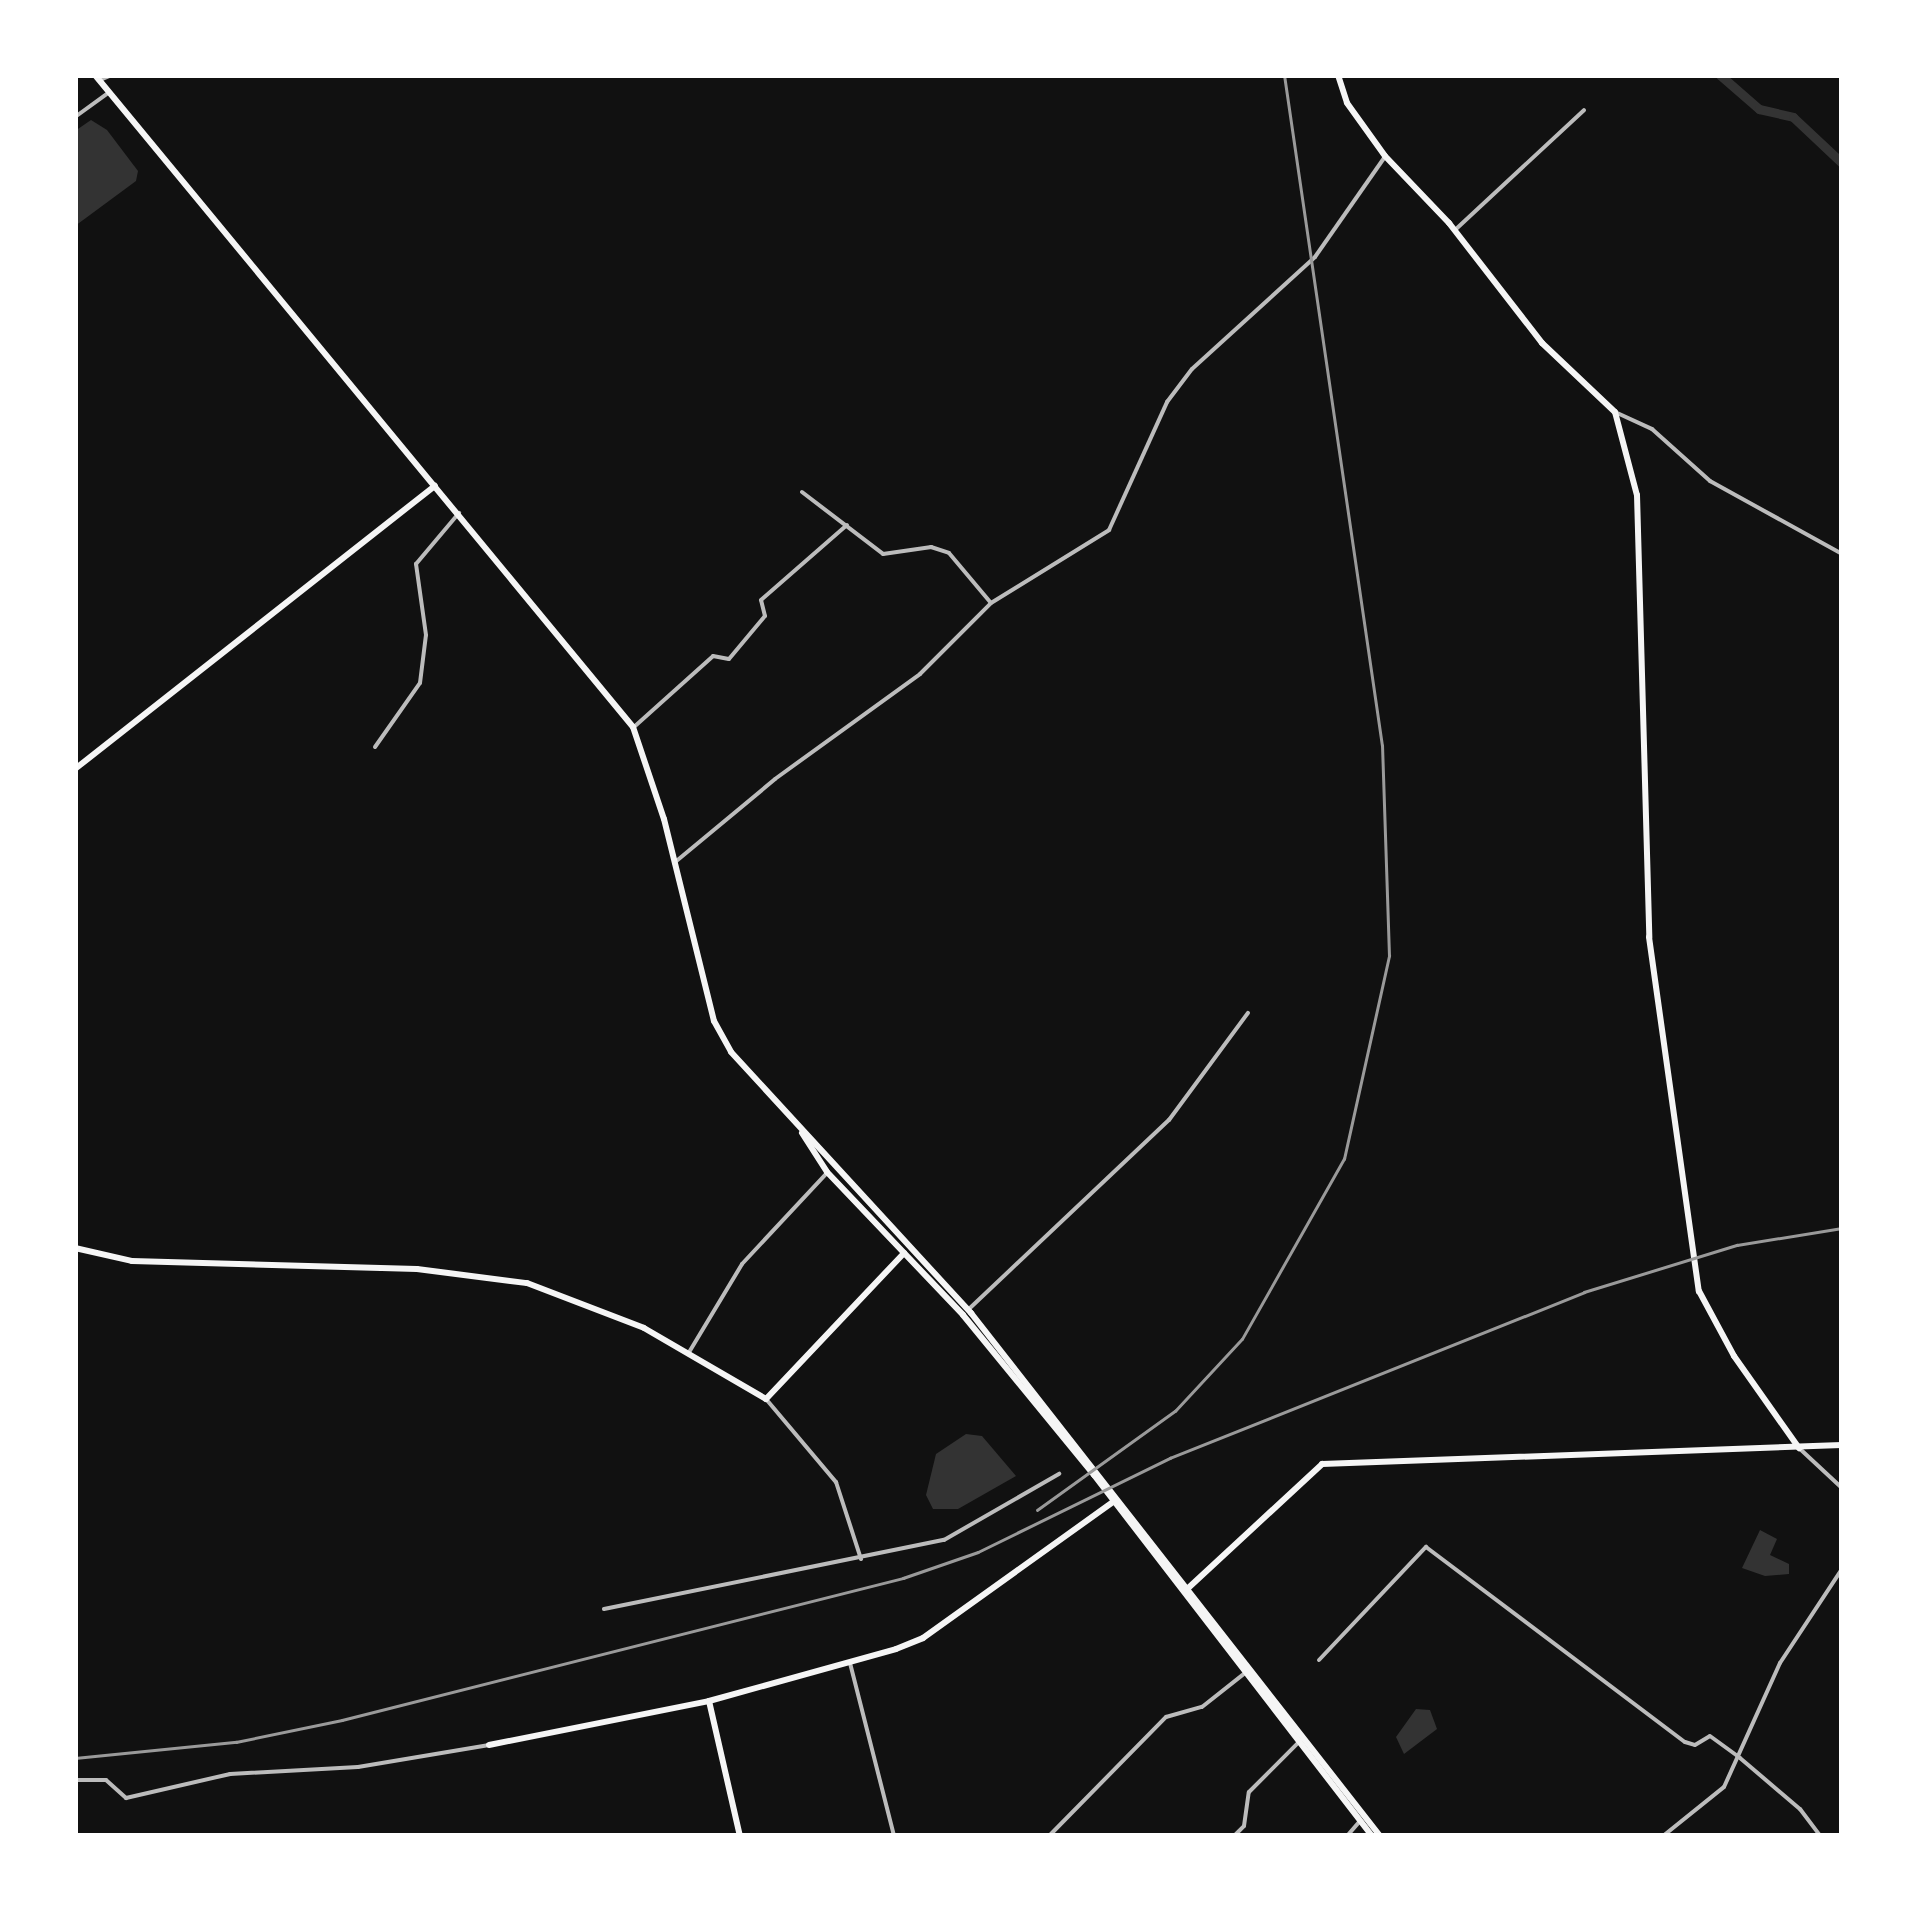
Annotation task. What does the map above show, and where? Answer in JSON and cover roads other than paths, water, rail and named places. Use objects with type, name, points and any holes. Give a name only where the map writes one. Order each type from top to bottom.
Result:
[{"type":"main road","points":[[1338,75],[1347,103],[1386,156],[1455,230],[1542,343],[1615,412],[1637,495],[1648,938],[1692,1251],[1706,1311],[1799,1448]]},
{"type":"main road","points":[[98,78],[634,727],[714,1021],[731,1052],[983,1328],[1380,1836]]},
{"type":"main road","points":[[75,769],[436,485]]},
{"type":"main road","points":[[802,1133],[827,1172],[963,1315],[1372,1836]]},
{"type":"main road","points":[[75,1248],[132,1261],[417,1269],[527,1283],[586,1301],[766,1399],[904,1253]]},
{"type":"main road","points":[[1184,1592],[1322,1464],[1842,1446]]},
{"type":"main road","points":[[489,1744],[709,1701],[850,1663],[923,1638],[1113,1502]]},
{"type":"main road","points":[[709,1701],[740,1836]]},
{"type":"street","points":[[98,78],[112,75]]},
{"type":"street","points":[[75,117],[110,92]]},
{"type":"street","points":[[1455,230],[1584,110]]},
{"type":"street","points":[[674,863],[774,779],[920,674],[992,604],[1109,530],[1167,402],[1192,369],[1315,257],[1386,156]]},
{"type":"street","points":[[1615,412],[1652,429],[1710,481],[1842,554]]},
{"type":"street","points":[[802,492],[882,554],[931,548],[949,553],[992,604]]},
{"type":"street","points":[[375,747],[420,682],[426,635],[416,564],[459,513]]},
{"type":"street","points":[[634,727],[710,658],[729,658],[765,616],[762,600],[847,525]]},
{"type":"street","points":[[963,1315],[1169,1120],[1248,1013]]},
{"type":"street","points":[[688,1354],[742,1264],[827,1172]]},
{"type":"street","points":[[766,1399],[836,1482],[861,1559]]},
{"type":"street","points":[[1799,1448],[1842,1488]]},
{"type":"street","points":[[604,1609],[944,1540],[1059,1474]]},
{"type":"street","points":[[1319,1660],[1426,1547],[1685,1742],[1691,1746],[1710,1736],[1740,1758],[1800,1808],[1820,1836]]},
{"type":"street","points":[[1663,1836],[1708,1806],[1740,1758],[1780,1663],[1842,1569]]},
{"type":"street","points":[[850,1663],[894,1836]]},
{"type":"street","points":[[1049,1836],[1166,1717],[1202,1707],[1246,1672]]},
{"type":"street","points":[[1234,1836],[1244,1826],[1249,1792],[1298,1743]]},
{"type":"street","points":[[75,1780],[106,1780],[126,1798],[230,1774],[358,1767],[489,1744]]},
{"type":"street","points":[[1347,1836],[1360,1821]]},
{"type":"waterway","points":[[1720,75],[1759,109],[1793,117],[1842,163]]},
{"type":"railway","points":[[1037,1510],[1175,1411],[1242,1339],[1344,1159],[1389,956],[1382,746],[1284,75]]},
{"type":"railway","points":[[75,1758],[236,1742],[342,1720],[903,1578],[978,1552],[1170,1458],[1584,1292],[1737,1245],[1842,1228]]}]
